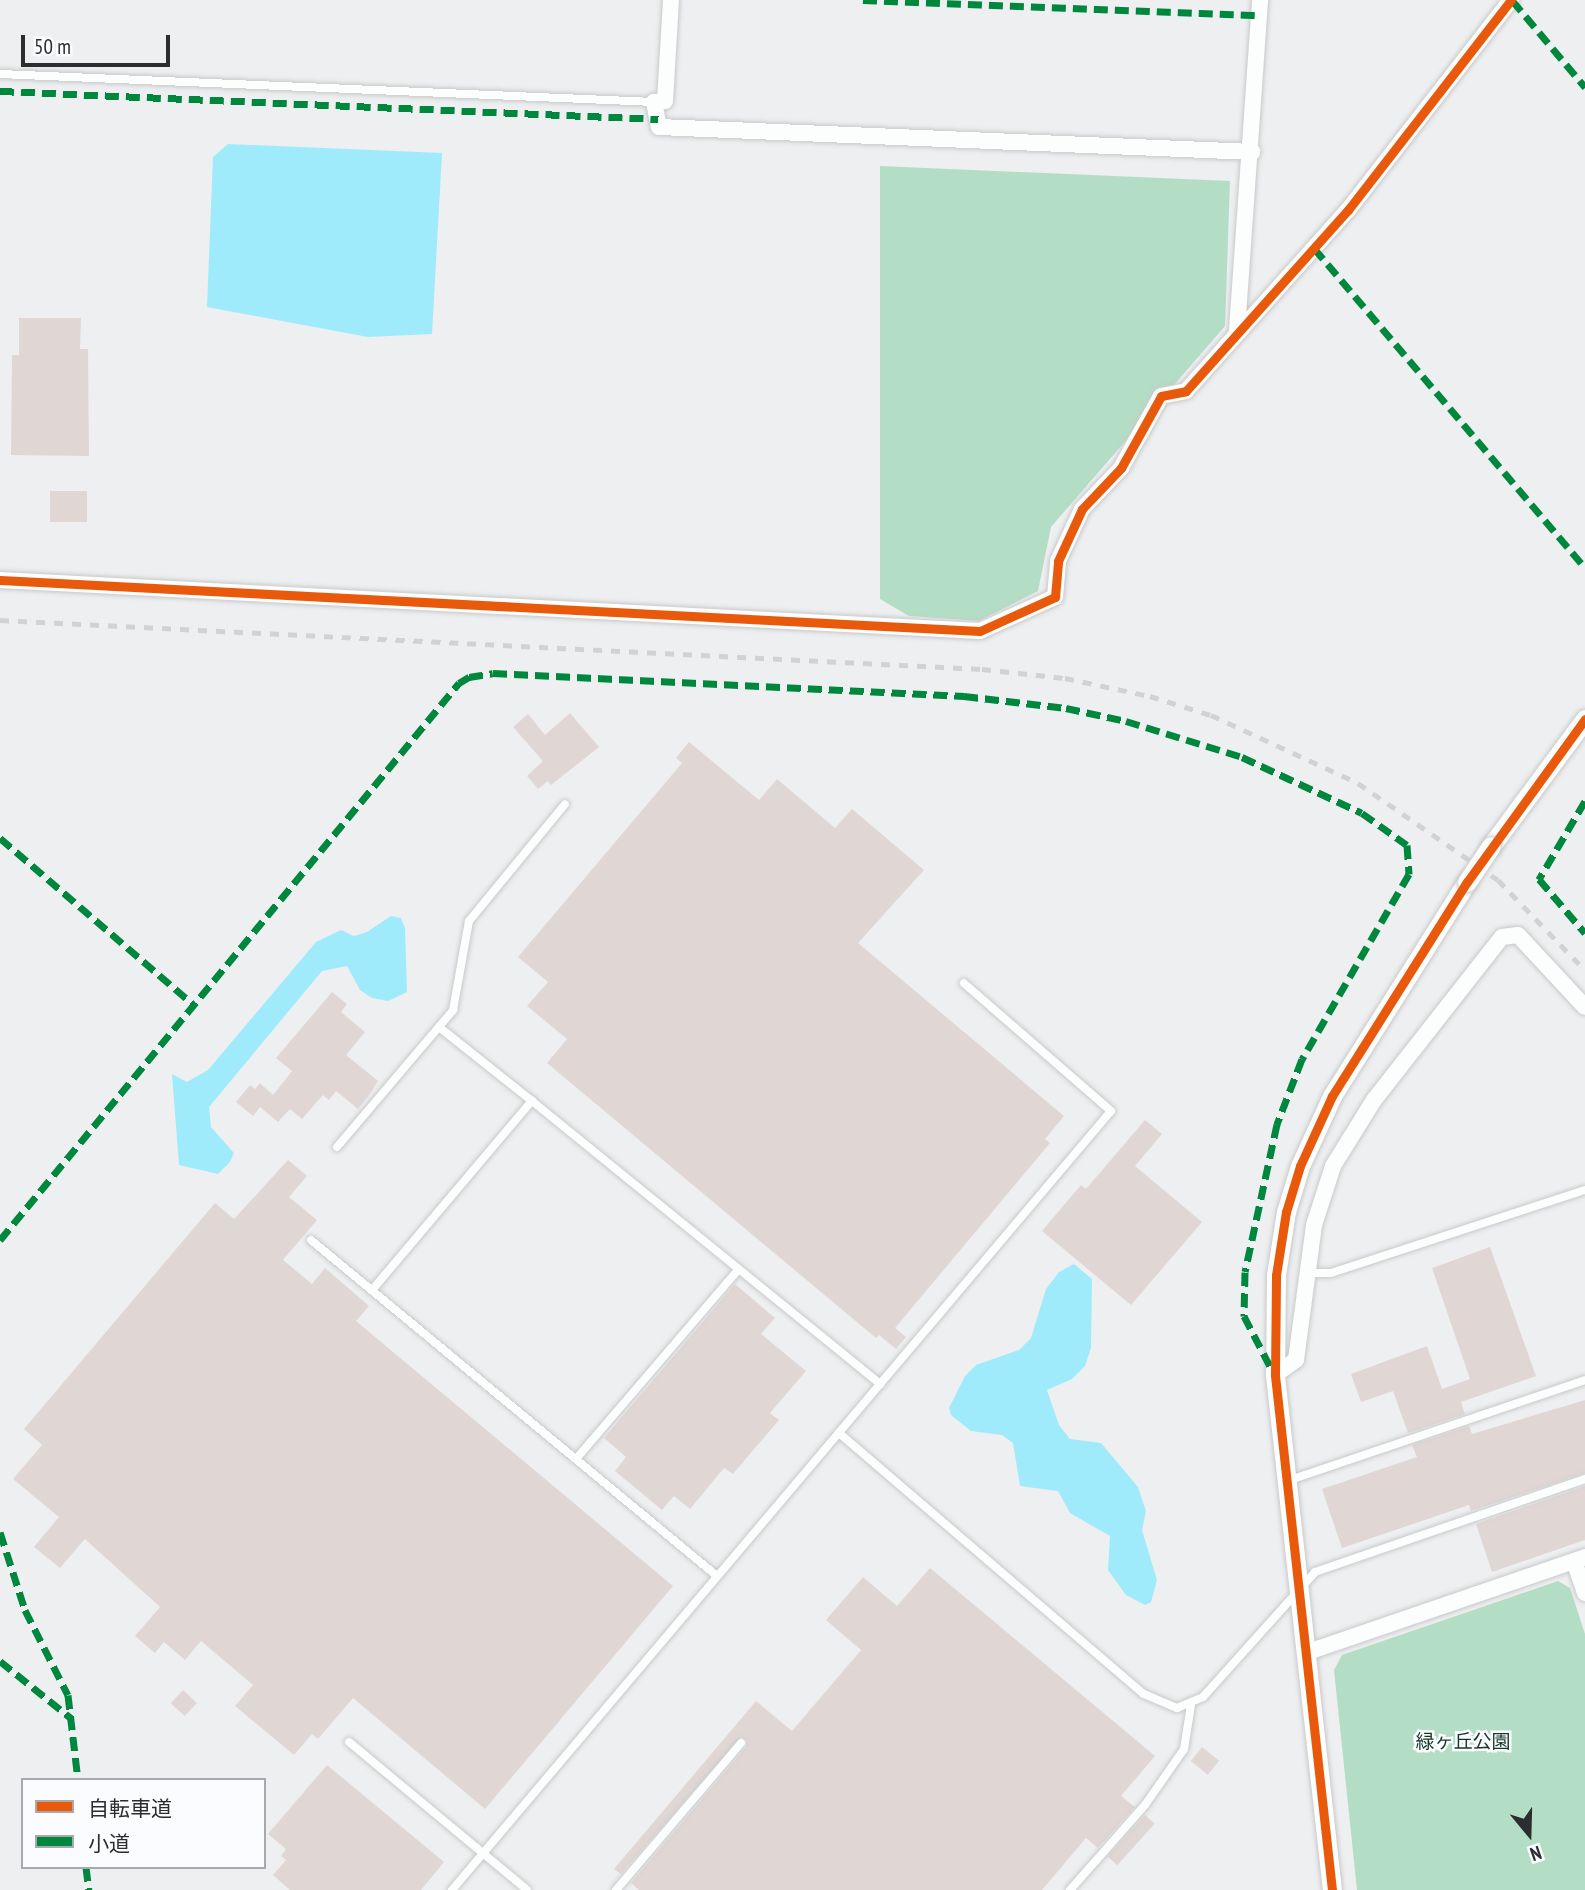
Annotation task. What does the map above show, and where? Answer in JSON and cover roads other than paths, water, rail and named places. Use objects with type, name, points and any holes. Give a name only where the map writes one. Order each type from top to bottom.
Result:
[{"type":"street","points":[[671,0],[664,101],[654,102],[659,127],[1252,152]]},
{"type":"street","points":[[1237,330],[1252,152],[1260,0]]},
{"type":"street","points":[[0,580],[980,631],[1055,597],[1058,561],[1082,509],[1121,468],[1161,396],[1185,391],[1237,330],[1348,210],[1511,0]]},
{"type":"street","points":[[1332,1890],[1308,1652],[1275,1375],[1276,1275],[1286,1212],[1300,1166],[1332,1096],[1491,846],[1585,719]]},
{"type":"street","points":[[1275,1375],[1296,1360],[1307,1273],[1323,1193],[1352,1134],[1502,937],[1518,936],[1585,1007]]},
{"type":"street","points":[[1308,1652],[1579,1559],[1585,1593]]},
{"type":"lane","points":[[0,74],[654,102]]},
{"type":"lane","points":[[337,1147],[453,1010],[469,921],[565,804]]},
{"type":"lane","points":[[452,1890],[1111,1111],[964,983]]},
{"type":"lane","points":[[439,1027],[880,1384]]},
{"type":"lane","points":[[372,1290],[533,1101]]},
{"type":"lane","points":[[1307,1273],[1331,1273],[1585,1190]]},
{"type":"lane","points":[[311,1240],[717,1576]]},
{"type":"lane","points":[[576,1459],[739,1269]]},
{"type":"lane","points":[[1287,1481],[1585,1380]]},
{"type":"lane","points":[[839,1433],[1144,1694],[1177,1708],[1191,1705]]},
{"type":"lane","points":[[1070,1890],[1144,1805],[1184,1749],[1191,1705],[1300,1588],[1327,1566],[1585,1479]]},
{"type":"lane","points":[[349,1742],[527,1890]]},
{"type":"lane","points":[[616,1890],[741,1743]]},
{"type":"water","points":[[228,144],[442,153],[432,334],[368,337],[207,307],[213,157]]},
{"type":"water","points":[[391,916],[401,918],[405,928],[407,992],[388,1001],[372,998],[360,990],[347,966],[322,971],[209,1107],[211,1127],[234,1153],[230,1162],[218,1174],[179,1165],[172,1074],[187,1082],[208,1070],[316,942],[341,930],[354,936],[367,932]]},
{"type":"water","points":[[1074,1264],[1092,1279],[1091,1348],[1085,1366],[1072,1379],[1047,1390],[1059,1425],[1070,1439],[1101,1443],[1138,1487],[1146,1511],[1142,1530],[1157,1580],[1151,1602],[1145,1605],[1126,1595],[1108,1570],[1110,1536],[1070,1513],[1058,1491],[1020,1486],[1013,1443],[1002,1435],[971,1431],[951,1415],[949,1408],[965,1376],[976,1365],[1019,1350],[1031,1338],[1046,1289],[1059,1272]]},
{"type":"railway","points":[[0,620],[982,669],[1065,678],[1150,696],[1211,715],[1358,783],[1498,880],[1585,970]]},
{"type":"park label","name":"緑ヶ丘公園","points":[[1463,1742]]}]
